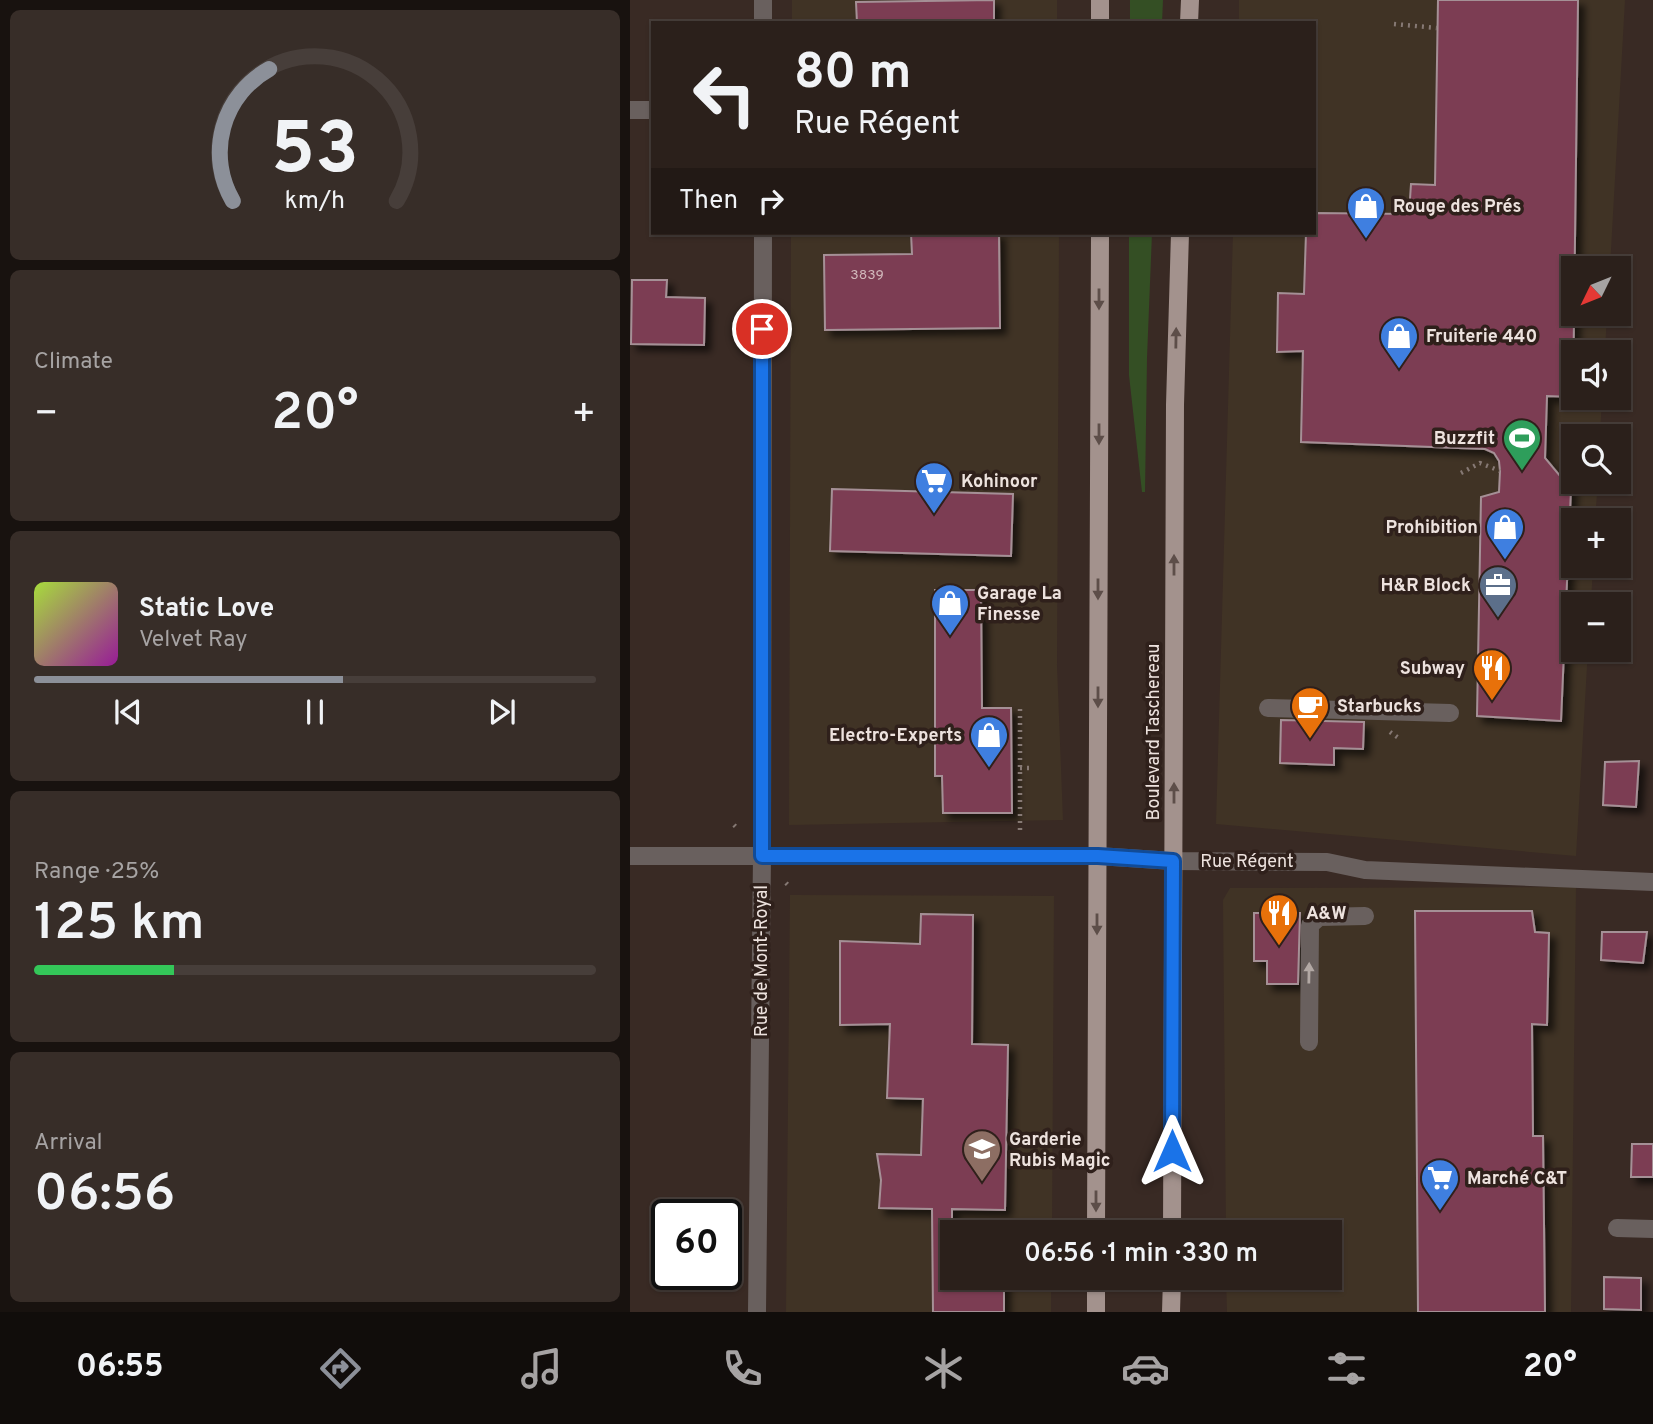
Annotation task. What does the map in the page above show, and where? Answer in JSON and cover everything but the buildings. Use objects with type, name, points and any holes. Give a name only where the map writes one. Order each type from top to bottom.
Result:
[{"type":"main road","points":[[1100,0],[1100,21]]},
{"type":"main road","points":[[1189,21],[1190,0]]},
{"type":"main road","points":[[1096,1220],[1100,235]]},
{"type":"main road","name":"Boulevard Taschereau","points":[[1172,1220],[1175,405],[1180,235]]},
{"type":"main road","points":[[1096,1290],[1096,1312]]},
{"type":"main road","points":[[1171,1312],[1172,1290]]},
{"type":"street","points":[[763,0],[763,21]]},
{"type":"street","points":[[630,110],[651,110]]},
{"type":"street","name":"Rue de Mont-Royal","points":[[757,1312],[762,856],[763,235]]},
{"type":"street","points":[[1268,708],[1450,713]]},
{"type":"street","name":"Rue Régent","points":[[630,856],[1098,856],[1173,861],[1327,862],[1365,870],[1653,881]]},
{"type":"street","points":[[1309,1042],[1310,925],[1319,917],[1365,916]]},
{"type":"street","points":[[1617,1228],[1653,1229]]},
{"type":"path","points":[[1394,24],[1437,27]]},
{"type":"path","points":[[1367,212],[1368,188]]},
{"type":"path","points":[[1461,474],[1480,463],[1500,471]]},
{"type":"path","points":[[1020,708],[1020,830]]},
{"type":"path","points":[[1020,768],[1030,768]]},
{"type":"shaded area","points":[[792,0],[1057,0],[1057,21],[792,21]]},
{"type":"shaded area","points":[[1239,0],[1625,0],[1611,256],[1561,256],[1561,326],[1606,326],[1606,340],[1561,340],[1561,410],[1601,410],[1601,424],[1561,424],[1561,494],[1597,494],[1596,508],[1561,508],[1561,578],[1592,578],[1592,592],[1561,592],[1561,662],[1587,662],[1576,856],[1216,824],[1233,235],[1316,235],[1316,21],[1239,21]]},
{"type":"shaded area","points":[[791,235],[1059,235],[1057,665],[1063,820],[789,825]]},
{"type":"shaded area","points":[[1576,887],[1571,1312],[1227,1312],[1226,1290],[1342,1290],[1342,1220],[1226,1220],[1223,900],[1230,888]]},
{"type":"shaded area","points":[[790,895],[1054,896],[1052,1220],[940,1220],[940,1290],[1051,1290],[1051,1312],[786,1312]]},
{"type":"green space","points":[[1130,0],[1163,0],[1162,21],[1130,21]]},
{"type":"green space","points":[[1129,235],[1152,235],[1145,492],[1142,492],[1129,375]]},
{"type":"place","name":"Rouge des Prés","points":[[1366,240]]},
{"type":"place","name":"Fruiterie 440","points":[[1399,370]]},
{"type":"place","name":"Buzzfit","points":[[1522,472]]},
{"type":"place","name":"Kohinoor","points":[[934,515]]},
{"type":"place","name":"Prohibition","points":[[1505,561]]},
{"type":"place","name":"H&R Block","points":[[1498,619]]},
{"type":"place","name":"Garage La Finesse","points":[[950,637]]},
{"type":"place","name":"Subway","points":[[1492,702]]},
{"type":"place","name":"Starbucks","points":[[1310,740]]},
{"type":"place","name":"Electro-Experts","points":[[989,769]]},
{"type":"place","name":"A&W","points":[[1279,947]]},
{"type":"place","name":"Garderie Rubis Magic","points":[[982,1183]]},
{"type":"place","name":"Marché C&T","points":[[1440,1212]]},
{"type":"route","points":[[762,329],[762,856],[1098,856],[1173,861],[1172,1151]]}]
